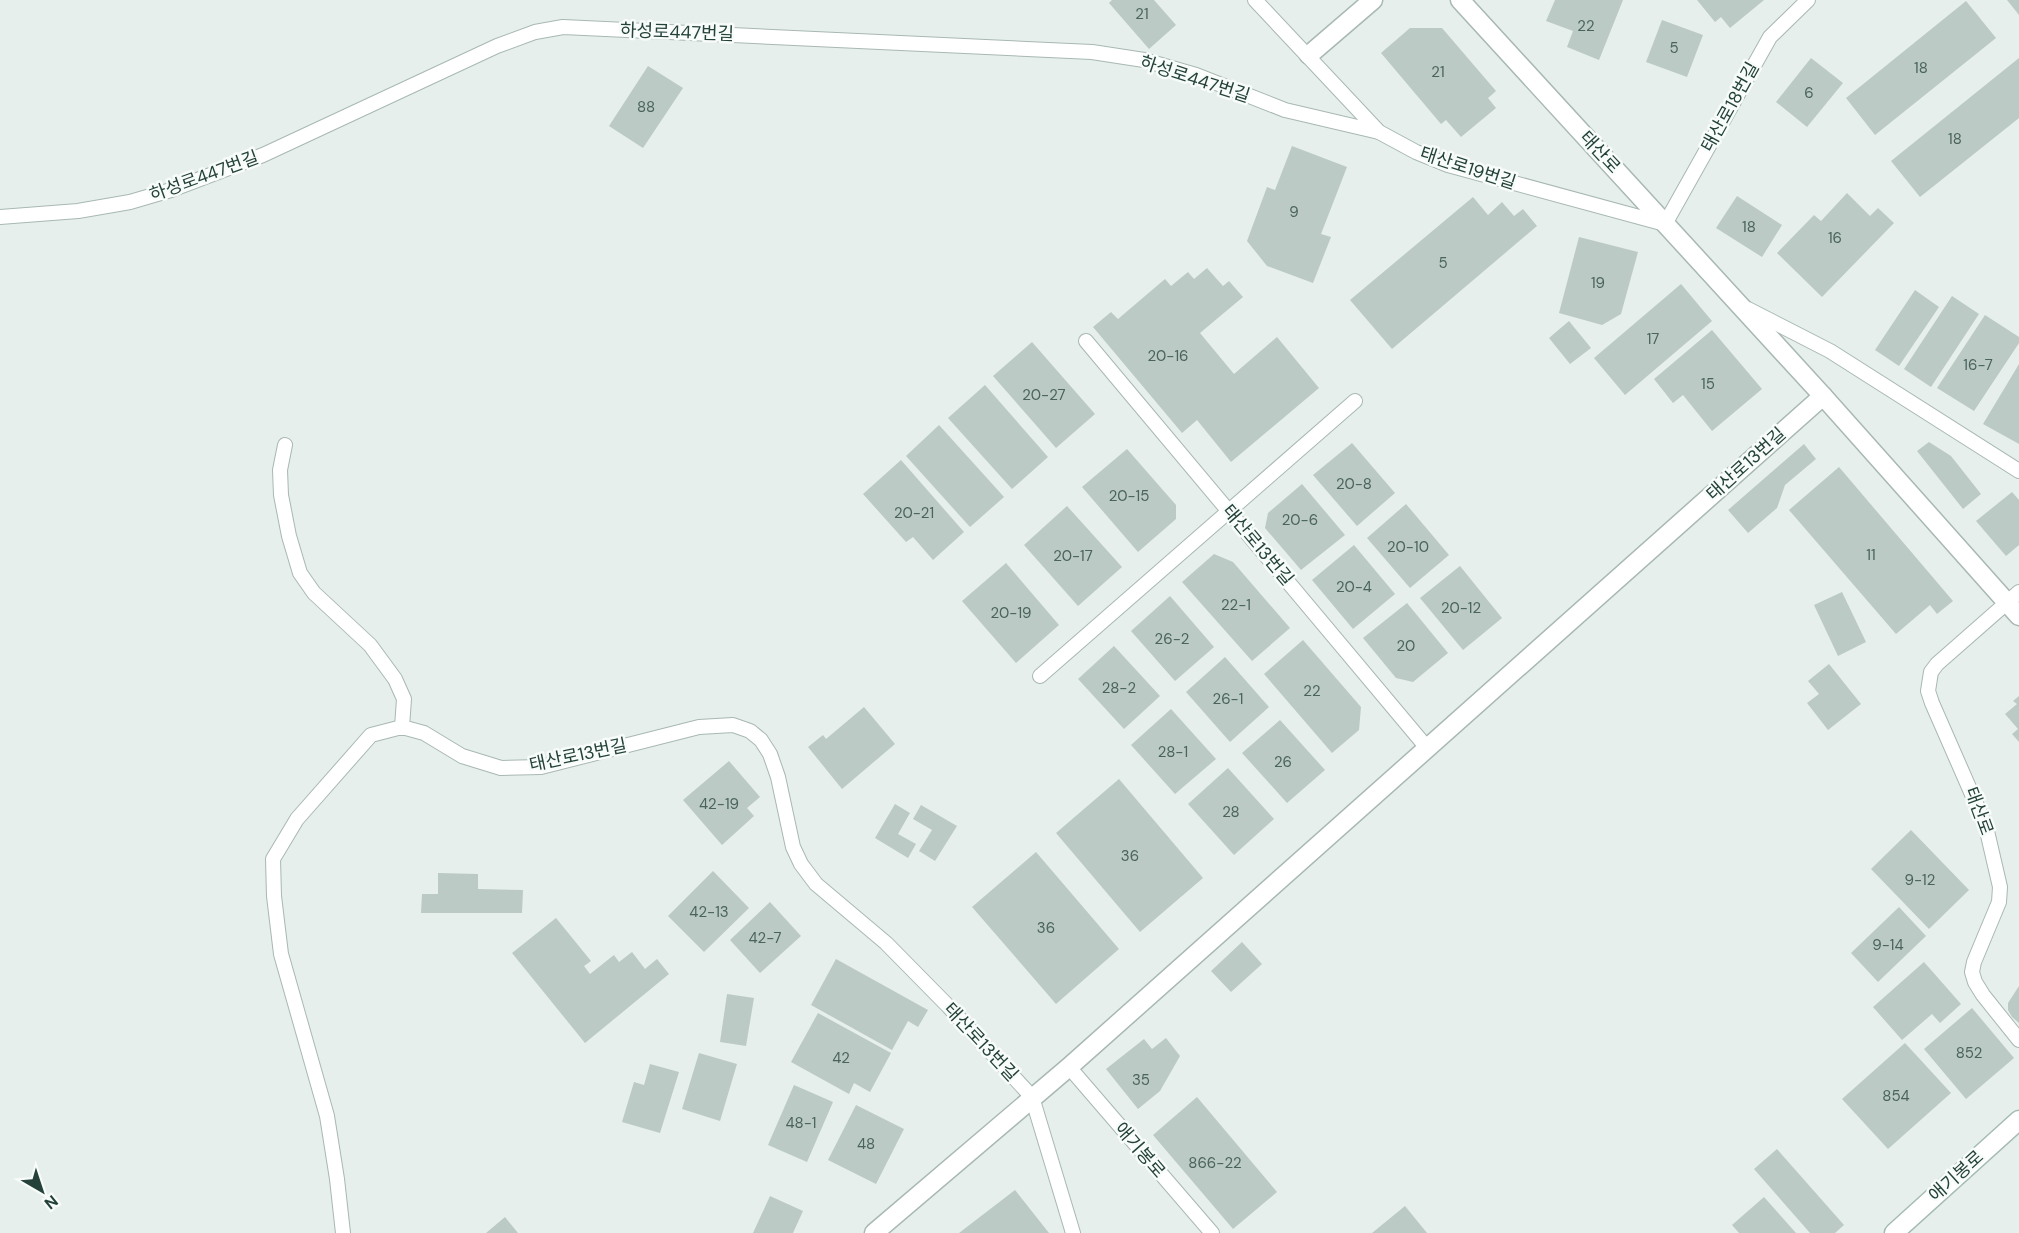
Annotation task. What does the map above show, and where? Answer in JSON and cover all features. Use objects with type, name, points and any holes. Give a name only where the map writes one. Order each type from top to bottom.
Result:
[{"type":"street","points":[[1309,55],[1373,0]]},
{"type":"street","name":"태산로","points":[[1460,0],[2015,603]]},
{"type":"street","name":"태산로13번길","points":[[874,1233],[1069,1067],[1823,396]]},
{"type":"street","name":"애기봉로","points":[[1894,1233],[2019,1120]]},
{"type":"lane","name":"태산로19번길","points":[[1256,0],[1379,132],[1416,152],[1448,165],[1665,224]]},
{"type":"lane","name":"태산로18번길","points":[[1665,224],[1770,38],[1808,0]]},
{"type":"lane","name":"하성로447번길","points":[[0,217],[78,211],[130,202],[171,190],[282,146],[497,46],[535,32],[563,27],[1092,52],[1144,60],[1196,75],[1285,110],[1379,132]]},
{"type":"lane","name":"태산로","points":[[1740,305],[1830,351],[2019,471]]},
{"type":"lane","name":"태산로13번길","points":[[1086,341],[1428,749]]},
{"type":"lane","points":[[1040,676],[1355,401]]},
{"type":"lane","points":[[285,445],[280,470],[281,495],[289,536],[300,573],[314,593],[370,645],[395,679],[404,699],[402,727],[371,735],[297,819],[273,859],[274,896],[281,954],[327,1116],[343,1233]]},
{"type":"lane","name":"태산로","points":[[2015,603],[1937,664],[1931,672],[1928,691],[1978,808],[1998,873],[1999,902],[1972,972],[1983,995],[2019,1040]]},
{"type":"lane","name":"태산로13번길","points":[[402,727],[424,733],[462,756],[501,768],[541,767],[699,727],[733,725],[750,731],[761,740],[770,754],[778,777],[793,848],[801,864],[816,884],[886,943],[1032,1097]]},
{"type":"lane","name":"애기봉로","points":[[1069,1067],[1212,1233]]},
{"type":"lane","points":[[1032,1097],[1072,1233]]},
{"type":"building","points":[[1112,0],[1154,0],[1176,25],[1149,49],[1109,3]]},
{"type":"building","points":[[1555,0],[1623,0],[1599,60],[1567,47],[1573,31],[1546,21]]},
{"type":"building","points":[[1697,0],[1764,0],[1730,28],[1721,17],[1715,22]]},
{"type":"building","points":[[2007,0],[2019,0],[2019,15]]},
{"type":"building","points":[[1966,1],[1996,38],[1875,135],[1846,98]]},
{"type":"building","points":[[1662,20],[1703,35],[1687,77],[1646,62]]},
{"type":"building","points":[[1410,28],[1442,28],[1496,91],[1488,98],[1496,108],[1461,137],[1446,120],[1441,124],[1381,53]]},
{"type":"building","points":[[1811,58],[1843,83],[1807,127],[1776,102]]},
{"type":"building","points":[[2019,58],[2019,118],[1920,197],[1891,161]]},
{"type":"building","points":[[648,66],[683,88],[643,148],[609,126]]},
{"type":"building","points":[[1292,146],[1347,167],[1321,234],[1331,237],[1313,283],[1267,266],[1247,241],[1267,187],[1275,190]]},
{"type":"building","points":[[1847,193],[1870,216],[1878,208],[1894,223],[1822,297],[1777,253],[1814,215],[1821,221]]},
{"type":"building","points":[[1737,196],[1782,225],[1762,257],[1716,228]]},
{"type":"building","points":[[1473,197],[1488,215],[1502,202],[1514,216],[1523,209],[1537,226],[1392,349],[1350,300]]},
{"type":"building","points":[[1579,237],[1638,252],[1621,314],[1602,325],[1559,313]]},
{"type":"building","points":[[1207,268],[1223,286],[1229,281],[1243,297],[1200,333],[1234,374],[1277,337],[1319,388],[1231,462],[1197,420],[1182,433],[1093,327],[1111,312],[1118,319],[1165,279],[1171,286],[1188,272],[1194,279]]},
{"type":"building","points":[[1681,284],[1712,321],[1625,395],[1594,358]]},
{"type":"building","points":[[1915,290],[1939,307],[1899,366],[1875,350]]},
{"type":"building","points":[[1952,296],[1979,314],[1931,387],[1904,369]]},
{"type":"building","points":[[1985,315],[2019,337],[2019,343],[1974,411],[1937,388]]},
{"type":"building","points":[[1569,321],[1591,348],[1570,364],[1549,338]]},
{"type":"building","points":[[1712,330],[1762,389],[1712,431],[1683,395],[1673,403],[1654,379]]},
{"type":"building","points":[[1032,342],[1095,414],[1056,448],[993,376]]},
{"type":"building","points":[[2019,364],[2019,444],[1983,424]]},
{"type":"building","points":[[985,385],[1048,457],[1012,489],[948,418]]},
{"type":"building","points":[[939,425],[1004,497],[970,527],[906,456]]},
{"type":"building","points":[[1929,442],[1951,456],[1981,494],[1963,509],[1917,451]]},
{"type":"building","points":[[1352,443],[1395,493],[1357,526],[1313,475]]},
{"type":"building","points":[[1804,444],[1816,459],[1785,485],[1777,508],[1748,533],[1728,510]]},
{"type":"building","points":[[1127,449],[1176,505],[1176,519],[1138,552],[1082,487]]},
{"type":"building","points":[[901,460],[964,532],[933,560],[913,537],[906,542],[863,494]]},
{"type":"building","points":[[1839,467],[1953,601],[1937,614],[1930,605],[1896,634],[1789,510]]},
{"type":"building","points":[[1302,484],[1345,535],[1301,570],[1265,528],[1268,513]]},
{"type":"building","points":[[2012,492],[2019,500],[2019,545],[2006,556],[1976,521]]},
{"type":"building","points":[[1406,504],[1449,555],[1410,588],[1367,538]]},
{"type":"building","points":[[1067,506],[1122,567],[1078,606],[1024,545]]},
{"type":"building","points":[[1354,545],[1395,594],[1353,629],[1312,580]]},
{"type":"building","points":[[1214,554],[1233,562],[1290,628],[1252,661],[1182,582]]},
{"type":"building","points":[[1006,563],[1059,625],[1016,663],[962,601]]},
{"type":"building","points":[[1460,566],[1502,618],[1463,650],[1420,598]]},
{"type":"building","points":[[1842,592],[1866,642],[1838,656],[1814,605]]},
{"type":"building","points":[[1170,596],[1214,647],[1175,681],[1131,631]]},
{"type":"building","points":[[1407,603],[1448,653],[1413,682],[1396,678],[1363,638]]},
{"type":"building","points":[[1303,640],[1361,707],[1359,730],[1332,753],[1264,674]]},
{"type":"building","points":[[1114,646],[1160,696],[1124,729],[1078,679]]},
{"type":"building","points":[[1225,657],[1269,707],[1230,742],[1186,692]]},
{"type":"building","points":[[1829,664],[1861,704],[1828,730],[1807,703],[1819,694],[1808,681]]},
{"type":"building","points":[[2019,696],[2019,742],[2012,734],[2018,729],[2005,714],[2017,704],[2013,701]]},
{"type":"building","points":[[864,707],[895,744],[842,789],[808,747],[823,735],[826,739]]},
{"type":"building","points":[[1171,709],[1216,759],[1175,794],[1131,745]]},
{"type":"building","points":[[1280,720],[1325,770],[1287,803],[1242,753]]},
{"type":"building","points":[[729,761],[760,797],[747,808],[754,816],[722,845],[683,800]]},
{"type":"building","points":[[1228,768],[1274,819],[1234,855],[1188,804]]},
{"type":"building","points":[[1119,779],[1203,878],[1140,932],[1056,833]]},
{"type":"building","points":[[895,804],[910,813],[898,834],[916,844],[908,858],[875,838]]},
{"type":"building","points":[[921,805],[957,826],[935,861],[919,851],[932,830],[913,819]]},
{"type":"building","points":[[1911,830],[1969,890],[1929,929],[1871,869]]},
{"type":"building","points":[[1036,852],[1119,949],[1056,1004],[972,907]]},
{"type":"building","points":[[713,871],[749,908],[704,952],[668,916]]},
{"type":"building","points":[[438,873],[478,874],[478,889],[523,890],[522,913],[421,913],[422,894],[438,894]]},
{"type":"building","points":[[770,902],[801,936],[760,973],[730,940]]},
{"type":"building","points":[[1899,907],[1926,936],[1878,982],[1851,953]]},
{"type":"building","points":[[556,918],[591,961],[584,966],[590,974],[614,955],[619,962],[632,952],[645,969],[657,959],[669,974],[585,1043],[512,953]]},
{"type":"building","points":[[1242,942],[1262,964],[1231,992],[1211,971]]},
{"type":"building","points":[[836,959],[928,1010],[918,1027],[908,1021],[892,1050],[811,1005]]},
{"type":"building","points":[[1924,962],[1961,1004],[1940,1023],[1932,1014],[1902,1040],[1873,1007]]},
{"type":"building","points":[[2019,986],[2019,1023],[2008,1010],[2008,1003]]},
{"type":"building","points":[[727,994],[754,998],[746,1046],[720,1042]]},
{"type":"building","points":[[1972,1008],[2014,1058],[1966,1099],[1924,1049]]},
{"type":"building","points":[[818,1013],[891,1053],[870,1092],[854,1083],[849,1094],[791,1062]]},
{"type":"building","points":[[1166,1038],[1180,1056],[1160,1091],[1138,1109],[1106,1069],[1144,1039],[1152,1049]]},
{"type":"building","points":[[1905,1043],[1951,1093],[1888,1149],[1842,1099]]},
{"type":"building","points":[[699,1053],[737,1064],[720,1121],[682,1109]]},
{"type":"building","points":[[650,1064],[679,1072],[660,1133],[622,1122],[634,1082],[644,1085]]},
{"type":"building","points":[[794,1085],[833,1102],[807,1162],[768,1145]]},
{"type":"building","points":[[1197,1097],[1277,1192],[1233,1229],[1153,1135]]},
{"type":"building","points":[[856,1105],[904,1129],[876,1184],[828,1160]]},
{"type":"building","points":[[1777,1149],[1844,1225],[1835,1233],[1810,1233],[1754,1169]]},
{"type":"building","points":[[1015,1190],[1049,1233],[959,1233]]},
{"type":"building","points":[[770,1196],[803,1211],[793,1233],[753,1233]]},
{"type":"building","points":[[1764,1197],[1796,1233],[1739,1233],[1732,1225]]},
{"type":"building","points":[[1405,1206],[1427,1233],[1372,1233]]},
{"type":"building","points":[[505,1217],[518,1233],[486,1233]]}]
